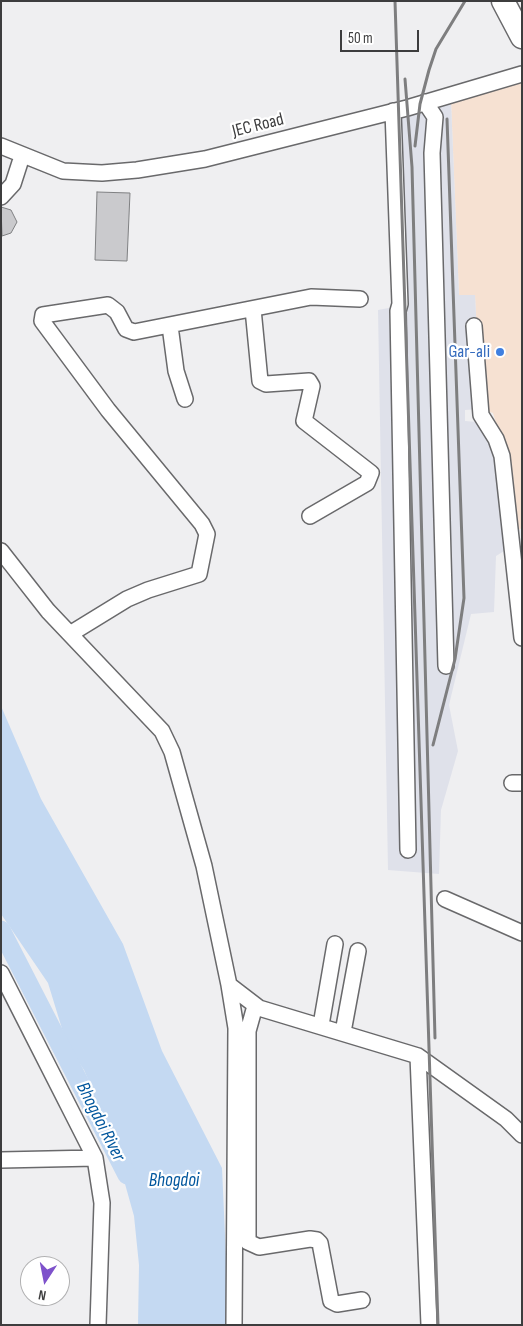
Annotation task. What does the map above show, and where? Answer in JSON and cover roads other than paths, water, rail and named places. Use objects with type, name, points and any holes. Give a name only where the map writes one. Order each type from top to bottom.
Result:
[{"type":"highway","points":[[503,1],[522,37]]},
{"type":"street","name":"JEC Road","points":[[1,146],[22,156],[62,170],[102,174],[137,170],[205,160],[393,111],[522,74]]},
{"type":"street","points":[[424,102],[435,117],[432,153],[446,666]]},
{"type":"street","points":[[393,111],[400,304],[398,311],[408,850]]},
{"type":"street","points":[[1,197],[13,184],[22,156]]},
{"type":"street","points":[[70,634],[127,599],[148,590],[199,574],[207,534],[202,524],[108,410],[42,322],[42,315],[108,305],[117,312],[130,331],[139,332],[311,297],[360,299]]},
{"type":"street","points":[[253,309],[260,381],[266,384],[309,381],[312,386],[304,421],[371,473],[367,483],[310,516]]},
{"type":"street","points":[[170,326],[176,371],[185,399]]},
{"type":"street","points":[[474,326],[481,415],[500,449],[517,540],[521,632]]},
{"type":"street","points":[[1,551],[48,610],[162,731],[168,742],[204,866],[229,985],[238,1042],[234,1325]]},
{"type":"street","points":[[445,898],[522,933]]},
{"type":"street","points":[[321,1025],[335,944]]},
{"type":"street","points":[[343,1032],[358,951]]},
{"type":"street","points":[[2,977],[95,1158],[102,1203],[98,1325]]},
{"type":"street","points":[[229,985],[255,1006],[418,1056],[506,1119],[522,1135]]},
{"type":"street","points":[[255,1006],[248,1031],[248,1242],[259,1247],[310,1239],[317,1240],[320,1244],[331,1300],[338,1304],[362,1300]]},
{"type":"street","points":[[418,1056],[429,1325]]},
{"type":"street","points":[[1,1160],[95,1158]]},
{"type":"water","name":"Bhogdoi","points":[[1,706],[41,799],[123,944],[162,1051],[222,1168],[229,1325],[138,1325],[139,1265],[134,1216],[118,1159],[99,1105],[84,1070],[67,1045],[48,983],[1,914]]},
{"type":"waterway","name":"Bhogdoi River","points":[[1,930],[127,1175]]},
{"type":"railway","points":[[395,1],[438,1325]]},
{"type":"railway","points":[[415,146],[420,104],[436,49],[465,1]]},
{"type":"railway","points":[[405,79],[412,167],[435,1038]]},
{"type":"railway","points":[[433,745],[455,659],[464,598],[447,119]]},
{"type":"place","name":"Gar-ali","points":[[500,352]]}]
